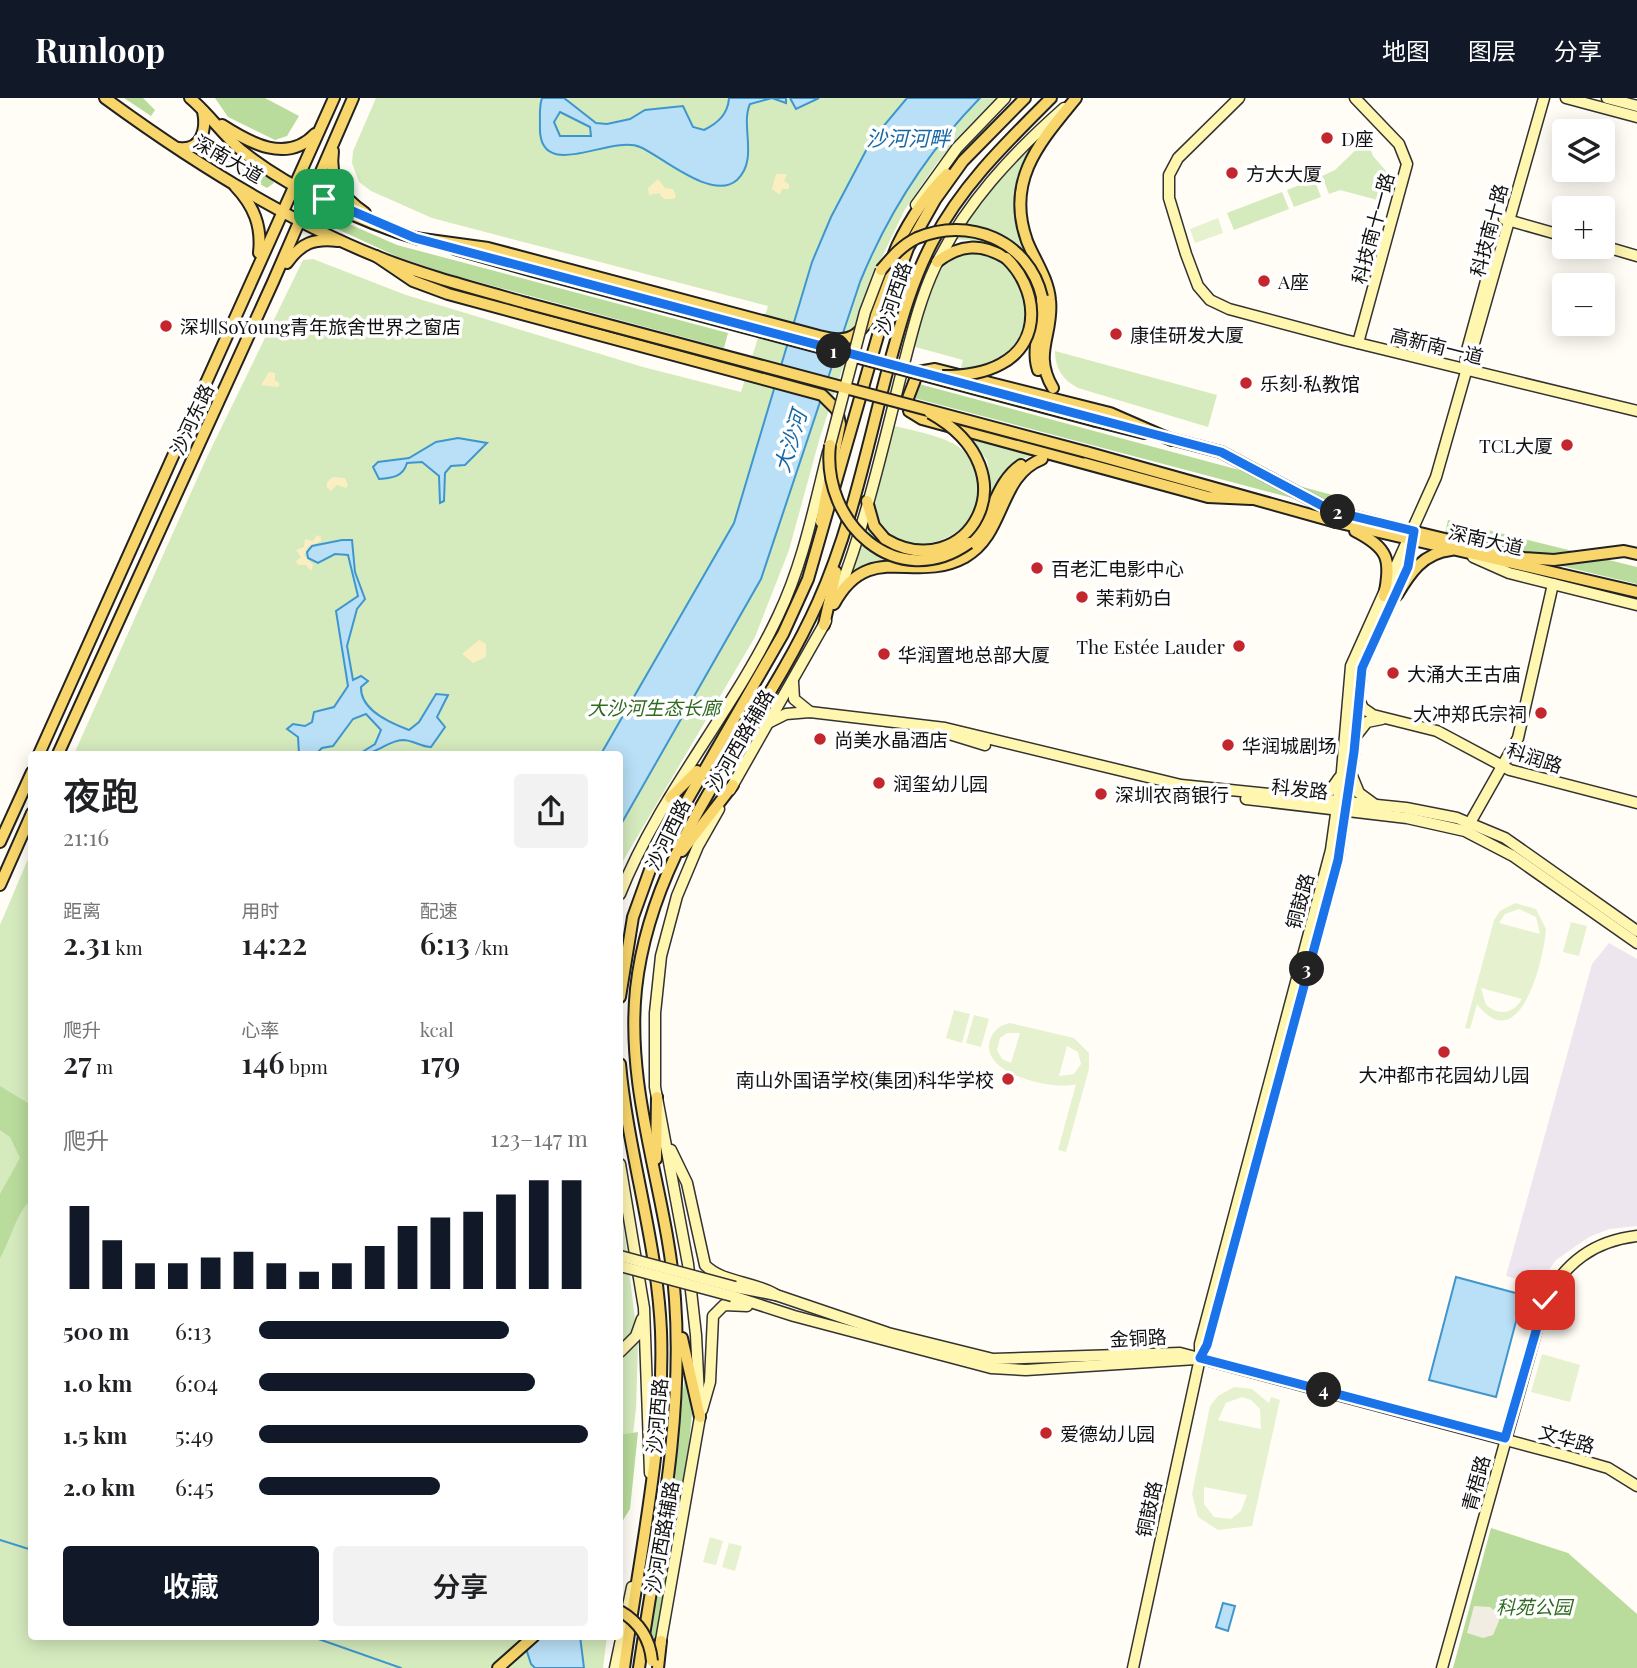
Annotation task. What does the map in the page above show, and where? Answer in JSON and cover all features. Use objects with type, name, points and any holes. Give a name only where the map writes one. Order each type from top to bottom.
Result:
[{"type":"main road","name":"深南大道","points":[[104,98],[230,180],[344,241],[376,256],[526,303],[901,401],[1336,522],[1524,558],[1554,560],[1624,551],[1637,552]]},
{"type":"main road","name":"深南大道","points":[[190,98],[242,150],[294,183],[415,238],[1096,421],[1221,452],[1332,511],[1460,551],[1637,592]]},
{"type":"main road","name":"沙河东路","points":[[40,751],[334,98]]},
{"type":"main road","name":"沙河东路","points":[[59,751],[273,282],[353,98]]},
{"type":"main road","name":"沙河西路辅路","points":[[623,888],[670,798],[770,633],[785,601],[799,564],[865,312],[881,270],[928,187],[957,148],[1005,98]]},
{"type":"main road","name":"沙河西路","points":[[623,977],[629,938],[647,875],[672,823],[783,634],[815,561],[900,268],[926,215],[963,162],[1025,98]]},
{"type":"main road","name":"沙河西路","points":[[639,1668],[674,1428],[676,1310],[671,1265],[638,1088],[634,1020],[644,941],[666,873],[696,812],[801,638],[844,531],[903,313],[925,256],[948,215],[976,177],[1051,98]]},
{"type":"main road","points":[[1053,388],[1043,363],[1051,312],[1049,293],[1024,230],[1021,201],[1027,168],[1036,148],[1076,98]]},
{"type":"main road","name":"沙河西路辅路","points":[[661,1641],[699,1417],[694,1314],[657,1097],[655,1013],[667,931],[686,871],[834,604],[867,501],[917,315],[937,262],[964,216],[988,183],[1027,140],[1076,98]]},
{"type":"main road","name":"高新南一道","points":[[1240,98],[1178,159],[1171,169],[1168,182],[1171,206],[1198,286],[1210,300],[1229,309],[1465,371],[1637,411]]},
{"type":"main road","name":"科技南十一路","points":[[1355,98],[1399,144],[1407,164],[1358,343]]},
{"type":"main road","name":"科技南十路","points":[[1412,536],[1436,477],[1465,371],[1472,358],[1537,98]]},
{"type":"main road","name":"科技南十路","points":[[1506,220],[1544,98]]},
{"type":"main road","points":[[1566,98],[1637,117]]},
{"type":"main road","points":[[1607,98],[1637,106]]},
{"type":"main road","points":[[176,147],[189,148],[198,142],[204,131],[202,109]]},
{"type":"main road","points":[[210,118],[252,143],[274,149],[302,144],[319,129]]},
{"type":"main road","points":[[338,133],[332,165],[335,182],[351,203],[388,228]]},
{"type":"main road","points":[[415,238],[488,248],[774,324],[841,339],[852,336],[866,325],[906,228],[934,187],[963,162]]},
{"type":"main road","points":[[230,180],[250,204],[259,223],[260,242],[256,270]]},
{"type":"main road","points":[[1506,220],[1552,233]]},
{"type":"main road","points":[[881,270],[897,251],[915,239],[951,229],[994,236],[1016,251],[1036,277],[1042,296],[1035,357],[1039,372],[1053,388],[1070,401]]},
{"type":"main road","points":[[273,282],[301,245],[323,239],[344,241]]},
{"type":"main road","points":[[912,372],[951,376],[978,372],[1001,364],[1017,351],[1030,326],[1032,299],[1021,273],[1006,258],[987,248],[968,247],[951,251],[937,262]]},
{"type":"main road","points":[[1615,250],[1637,256]]},
{"type":"main road","points":[[376,256],[404,276],[436,290],[822,395],[833,404],[839,417],[815,561]]},
{"type":"main road","points":[[1172,440],[1121,417],[1070,401],[928,368],[915,376],[908,401],[909,411],[917,417],[1208,497],[1251,499]]},
{"type":"main road","points":[[867,501],[870,519],[885,539],[913,550],[946,545],[962,536],[975,521],[985,491],[983,470],[967,442],[934,415],[901,401]]},
{"type":"main road","points":[[830,445],[831,483],[843,515],[869,542],[898,557],[927,560],[943,557],[963,548],[982,530],[1007,477],[1017,467],[1042,459],[1068,459]]},
{"type":"main road","points":[[834,604],[849,581],[867,569],[883,565],[933,567],[970,554],[995,527],[1015,479],[1028,466],[1042,459]]},
{"type":"main road","points":[[1116,473],[1182,480]]},
{"type":"main road","points":[[1336,522],[1366,537],[1385,554],[1388,570],[1384,596]]},
{"type":"main road","points":[[824,625],[844,531]]},
{"type":"main road","name":"铜鼓路","points":[[1347,772],[1356,737],[1357,696],[1364,660],[1396,595],[1410,558],[1412,536]]},
{"type":"main road","name":"铜鼓路","points":[[1133,1668],[1200,1358],[1207,1345],[1338,840],[1347,772],[1351,666],[1400,555],[1412,536]]},
{"type":"main road","points":[[1396,595],[1413,570],[1424,560],[1444,551],[1460,551],[1509,573],[1637,605]]},
{"type":"main road","points":[[1471,821],[1521,730],[1553,584]]},
{"type":"main road","points":[[793,681],[794,699],[810,712]]},
{"type":"main road","name":"科润路","points":[[1357,696],[1365,710],[1437,731],[1503,767],[1532,777],[1637,803]]},
{"type":"main road","name":"科发路","points":[[769,722],[782,715],[810,712],[932,729],[945,728],[1164,782],[1310,803],[1377,810],[1424,811],[1471,821],[1520,848],[1637,931]]},
{"type":"main road","points":[[1356,737],[1367,722],[1387,718]]},
{"type":"main road","points":[[670,798],[709,760]]},
{"type":"main road","points":[[1347,772],[1359,793],[1377,810],[1353,820],[1338,840],[1326,817],[1310,803],[1330,791],[1347,772]]},
{"type":"main road","points":[[0,842],[28,781]]},
{"type":"main road","points":[[666,873],[733,785]]},
{"type":"main road","name":"科发路","points":[[1377,810],[1440,824],[1485,840],[1637,943]]},
{"type":"main road","points":[[0,886],[28,822]]},
{"type":"main road","name":"沙河西路","points":[[623,1086],[653,1255],[661,1329],[660,1401],[624,1668]]},
{"type":"main road","points":[[656,1179],[657,1097]]},
{"type":"main road","points":[[623,1110],[629,1129]]},
{"type":"main road","points":[[666,1140],[687,1183],[705,1265],[714,1272],[764,1287],[776,1295]]},
{"type":"main road","name":"沙河西路辅路","points":[[623,1182],[644,1308],[650,1479]]},
{"type":"main road","name":"青梧路","points":[[1442,1668],[1537,1321],[1556,1280],[1570,1264],[1590,1250],[1613,1240],[1637,1236]]},
{"type":"main road","points":[[623,1257],[733,1292],[772,1310]]},
{"type":"main road","points":[[623,1267],[733,1292],[776,1295]]},
{"type":"main road","name":"金铜路","points":[[776,1295],[888,1332],[993,1359],[1171,1353],[1200,1358]]},
{"type":"main road","points":[[699,1417],[710,1381],[711,1326],[715,1312],[724,1305],[733,1304],[772,1310]]},
{"type":"main road","points":[[623,1349],[636,1336],[644,1308]]},
{"type":"main road","points":[[676,1310],[699,1417]]},
{"type":"main road","name":"金铜路","points":[[772,1310],[957,1360],[1002,1369],[1161,1363],[1200,1358]]},
{"type":"main road","name":"文华路","points":[[1200,1358],[1505,1438],[1608,1468],[1637,1486]]},
{"type":"main road","name":"沙河西路辅路","points":[[623,1620],[637,1570]]},
{"type":"main road","points":[[623,1614],[641,1630],[648,1642],[654,1666]]},
{"type":"main road","points":[[498,1668],[530,1640]]},
{"type":"main road","name":"沙河西路辅路","points":[[615,1668],[620,1640]]},
{"type":"main road","points":[[654,1666],[661,1641]]},
{"type":"shaded area","points":[[1609,943],[1637,959],[1637,1226],[1609,1229],[1589,1237],[1556,1260],[1538,1285],[1506,1276],[1592,964]]},
{"type":"shaded area","points":[[1474,1606],[1490,1607],[1498,1614],[1499,1621],[1493,1635],[1483,1638],[1467,1633]]},
{"type":"green space","points":[[124,98],[143,98],[155,110],[151,116]]},
{"type":"green space","points":[[215,98],[265,98],[299,116],[287,136],[275,140],[228,117]]},
{"type":"green space","name":"大沙河生态长廊","points":[[376,98],[997,98],[937,163],[904,211],[873,276],[820,437],[789,550],[755,637],[623,861],[623,751],[75,751],[206,459],[303,260],[313,259],[406,295],[643,367],[741,392],[768,306],[432,218],[371,191],[359,182],[352,163],[353,151]]},
{"type":"green space","points":[[1038,133],[1022,170],[1017,202],[1021,235],[1031,273],[1014,257],[996,246],[976,241],[952,240],[963,222]]},
{"type":"green space","points":[[1367,139],[1373,156],[1387,172],[1381,201],[1340,190],[1329,194],[1322,176],[1335,170]]},
{"type":"green space","points":[[207,143],[274,183],[267,188],[205,153],[203,149]]},
{"type":"green space","points":[[1314,179],[1321,197],[1294,207],[1287,190]]},
{"type":"green space","points":[[1282,192],[1289,209],[1234,230],[1227,213]]},
{"type":"green space","points":[[324,213],[397,245],[728,333],[724,348],[445,273],[398,257],[320,221]]},
{"type":"green space","points":[[1218,218],[1223,233],[1195,243],[1190,229]]},
{"type":"green space","points":[[971,250],[995,257],[1011,271],[1024,296],[1026,324],[1014,349],[1002,358],[987,365],[960,371],[963,360],[912,346],[938,272],[945,261]]},
{"type":"green space","points":[[1055,351],[1217,395],[1208,427],[1078,388],[1061,373],[1056,363]]},
{"type":"green space","points":[[919,384],[1344,498],[1341,511],[914,398]]},
{"type":"green space","points":[[892,425],[932,435],[954,444],[963,450],[972,462],[979,481],[978,497],[968,521],[955,533],[938,541],[919,544],[901,542],[886,534],[876,522],[873,495]]},
{"type":"green space","points":[[968,435],[1035,454],[1019,461],[992,498],[987,460]]},
{"type":"green space","points":[[1448,520],[1637,567],[1637,584],[1444,538]]},
{"type":"green space","points":[[865,523],[885,544],[915,555],[869,565],[850,574]]},
{"type":"green space","points":[[28,859],[28,1640],[606,1640],[603,1668],[0,1668],[0,925]]},
{"type":"green space","points":[[1515,903],[1536,909],[1546,929],[1535,981],[1517,1013],[1506,1020],[1492,1018],[1477,1004],[1470,1029],[1465,1028],[1494,920],[1500,911]],"holes":[[[1519,909],[1536,917],[1540,934],[1499,923],[1505,914]],[[1481,988],[1522,999],[1506,1012],[1496,1011],[1486,1005]]]},
{"type":"green space","points":[[1571,922],[1587,926],[1579,956],[1563,952]]},
{"type":"green space","points":[[954,1010],[970,1014],[962,1043],[946,1038]]},
{"type":"green space","points":[[974,1015],[989,1019],[981,1047],[966,1043]]},
{"type":"green space","points":[[1010,1023],[1074,1038],[1089,1053],[1089,1069],[1066,1152],[1058,1150],[1076,1084],[1066,1086],[1036,1082],[1007,1071],[996,1062],[990,1052],[991,1036]],"holes":[[[1007,1033],[1020,1033],[1011,1063],[1002,1059],[997,1050],[1000,1038]],[[1067,1046],[1078,1052],[1081,1064],[1074,1074],[1059,1076]]]},
{"type":"green space","points":[[0,1086],[28,1103],[28,1203],[0,1258],[0,1194],[20,1158],[10,1137],[0,1130]]},
{"type":"green space","points":[[623,1222],[638,1344],[636,1408],[623,1521]]},
{"type":"green space","points":[[1542,1354],[1580,1365],[1570,1402],[1531,1392]]},
{"type":"green space","points":[[685,1376],[692,1414],[688,1453],[654,1646],[650,1635]]},
{"type":"green space","points":[[1234,1387],[1252,1389],[1269,1403],[1271,1397],[1280,1400],[1252,1526],[1218,1530],[1198,1517],[1192,1494],[1210,1406],[1218,1396]],"holes":[[[1242,1397],[1251,1400],[1260,1409],[1261,1429],[1218,1420],[1226,1403]],[[1204,1487],[1247,1495],[1241,1511],[1231,1519],[1214,1517],[1204,1504]]]},
{"type":"green space","points":[[638,1432],[630,1509],[623,1520],[623,1434]]},
{"type":"green space","name":"科苑公园","points":[[1491,1528],[1568,1553],[1637,1614],[1637,1668],[1453,1668]]},
{"type":"green space","points":[[710,1537],[723,1541],[716,1565],[703,1562]]},
{"type":"green space","points":[[729,1543],[742,1546],[735,1571],[722,1567]]},
{"type":"sand","points":[[776,174],[787,174],[784,181],[789,184],[789,189],[782,189],[780,195],[772,189]]},
{"type":"sand","points":[[658,179],[665,188],[673,189],[676,196],[674,199],[664,199],[659,193],[649,195],[648,188]]},
{"type":"sand","points":[[269,372],[275,373],[275,380],[280,384],[278,387],[261,385]]},
{"type":"sand","points":[[333,477],[345,478],[348,485],[346,488],[337,485],[331,491],[327,488],[327,482]]},
{"type":"sand","points":[[317,535],[321,537],[321,541],[308,547],[304,555],[313,565],[311,571],[306,565],[298,565],[296,561],[301,557],[296,550],[304,547],[305,539],[313,541]]},
{"type":"sand","points":[[479,640],[486,644],[486,657],[473,663],[462,654]]},
{"type":"water","points":[[542,98],[564,98],[596,123],[607,124],[630,119],[645,110],[683,106],[693,127],[704,130],[721,117],[727,109],[729,98],[772,98],[750,104],[747,113],[748,153],[743,172],[737,180],[726,185],[714,185],[687,175],[640,147],[627,145],[562,155],[550,152],[542,143]],"holes":[[[560,112],[590,127],[591,136],[560,136],[554,122]]]},
{"type":"water","points":[[772,98],[786,98],[786,103]]},
{"type":"water","points":[[790,98],[819,98],[796,109]]},
{"type":"water","name":"沙河河畔","points":[[907,98],[980,98],[926,161],[871,256],[761,579],[623,821],[623,751],[603,751],[734,523],[812,262],[831,217],[871,141]]},
{"type":"water","points":[[458,438],[487,443],[465,465],[451,466],[445,473],[444,501],[440,503],[439,476],[422,462],[407,463],[400,474],[384,479],[379,479],[373,467],[378,462],[409,458],[436,442]]},
{"type":"water","points":[[352,540],[355,572],[365,599],[357,609],[347,646],[353,680],[361,676],[368,681],[361,687],[365,702],[371,709],[409,730],[419,722],[436,694],[448,695],[437,717],[445,727],[431,747],[403,740],[374,751],[364,751],[375,744],[381,730],[366,714],[353,719],[333,746],[319,751],[299,751],[298,737],[287,729],[293,724],[305,726],[312,722],[314,712],[334,707],[348,686],[336,611],[358,596],[348,555],[335,554],[318,563],[308,558],[307,552],[312,546]]},
{"type":"water","points":[[1456,1277],[1523,1295],[1496,1397],[1429,1380]]},
{"type":"water","points":[[1223,1603],[1235,1606],[1228,1631],[1216,1627]]},
{"type":"water","points":[[523,1640],[580,1640],[584,1668],[535,1668],[531,1664]]},
{"type":"waterway","points":[[0,1540],[28,1549]]},
{"type":"waterway","points":[[321,1640],[401,1668]]},
{"type":"place","name":"D座","points":[[1327,138]]},
{"type":"place","name":"方大大厦","points":[[1232,173]]},
{"type":"place","name":"A座","points":[[1264,281]]},
{"type":"place","name":"深圳SoYoung青年旅舍世界之窗店","points":[[166,326]]},
{"type":"place","name":"康佳研发大厦","points":[[1116,334]]},
{"type":"place","name":"乐刻·私教馆","points":[[1246,383]]},
{"type":"place","name":"TCL大厦","points":[[1567,445]]},
{"type":"place","name":"百老汇电影中心","points":[[1037,568]]},
{"type":"place","name":"茉莉奶白","points":[[1082,597]]},
{"type":"place","name":"The Estée Lauder","points":[[1239,646]]},
{"type":"place","name":"华润置地总部大厦","points":[[884,654]]},
{"type":"place","name":"大涌大王古庙","points":[[1393,673]]},
{"type":"place","name":"大冲郑氏宗祠","points":[[1541,713]]},
{"type":"place","name":"尚美水晶酒店","points":[[820,739]]},
{"type":"place","name":"华润城剧场","points":[[1228,745]]},
{"type":"place","name":"润玺幼儿园","points":[[879,783]]},
{"type":"place","name":"深圳农商银行","points":[[1101,794]]},
{"type":"place","name":"大冲都市花园幼儿园","points":[[1444,1052]]},
{"type":"place","name":"南山外国语学校(集团)科华学校","points":[[1008,1079]]},
{"type":"place","name":"爱德幼儿园","points":[[1046,1433]]},
{"type":"route","points":[[324,199],[415,238],[1096,421],[1221,452],[1332,511],[1414,531],[1410,540],[1408,567],[1385,621],[1366,654],[1359,678],[1354,752],[1343,840],[1207,1345],[1200,1358],[1505,1438],[1545,1300]]},
{"type":"water label","name":"大沙河","points":[[789,441]]}]
